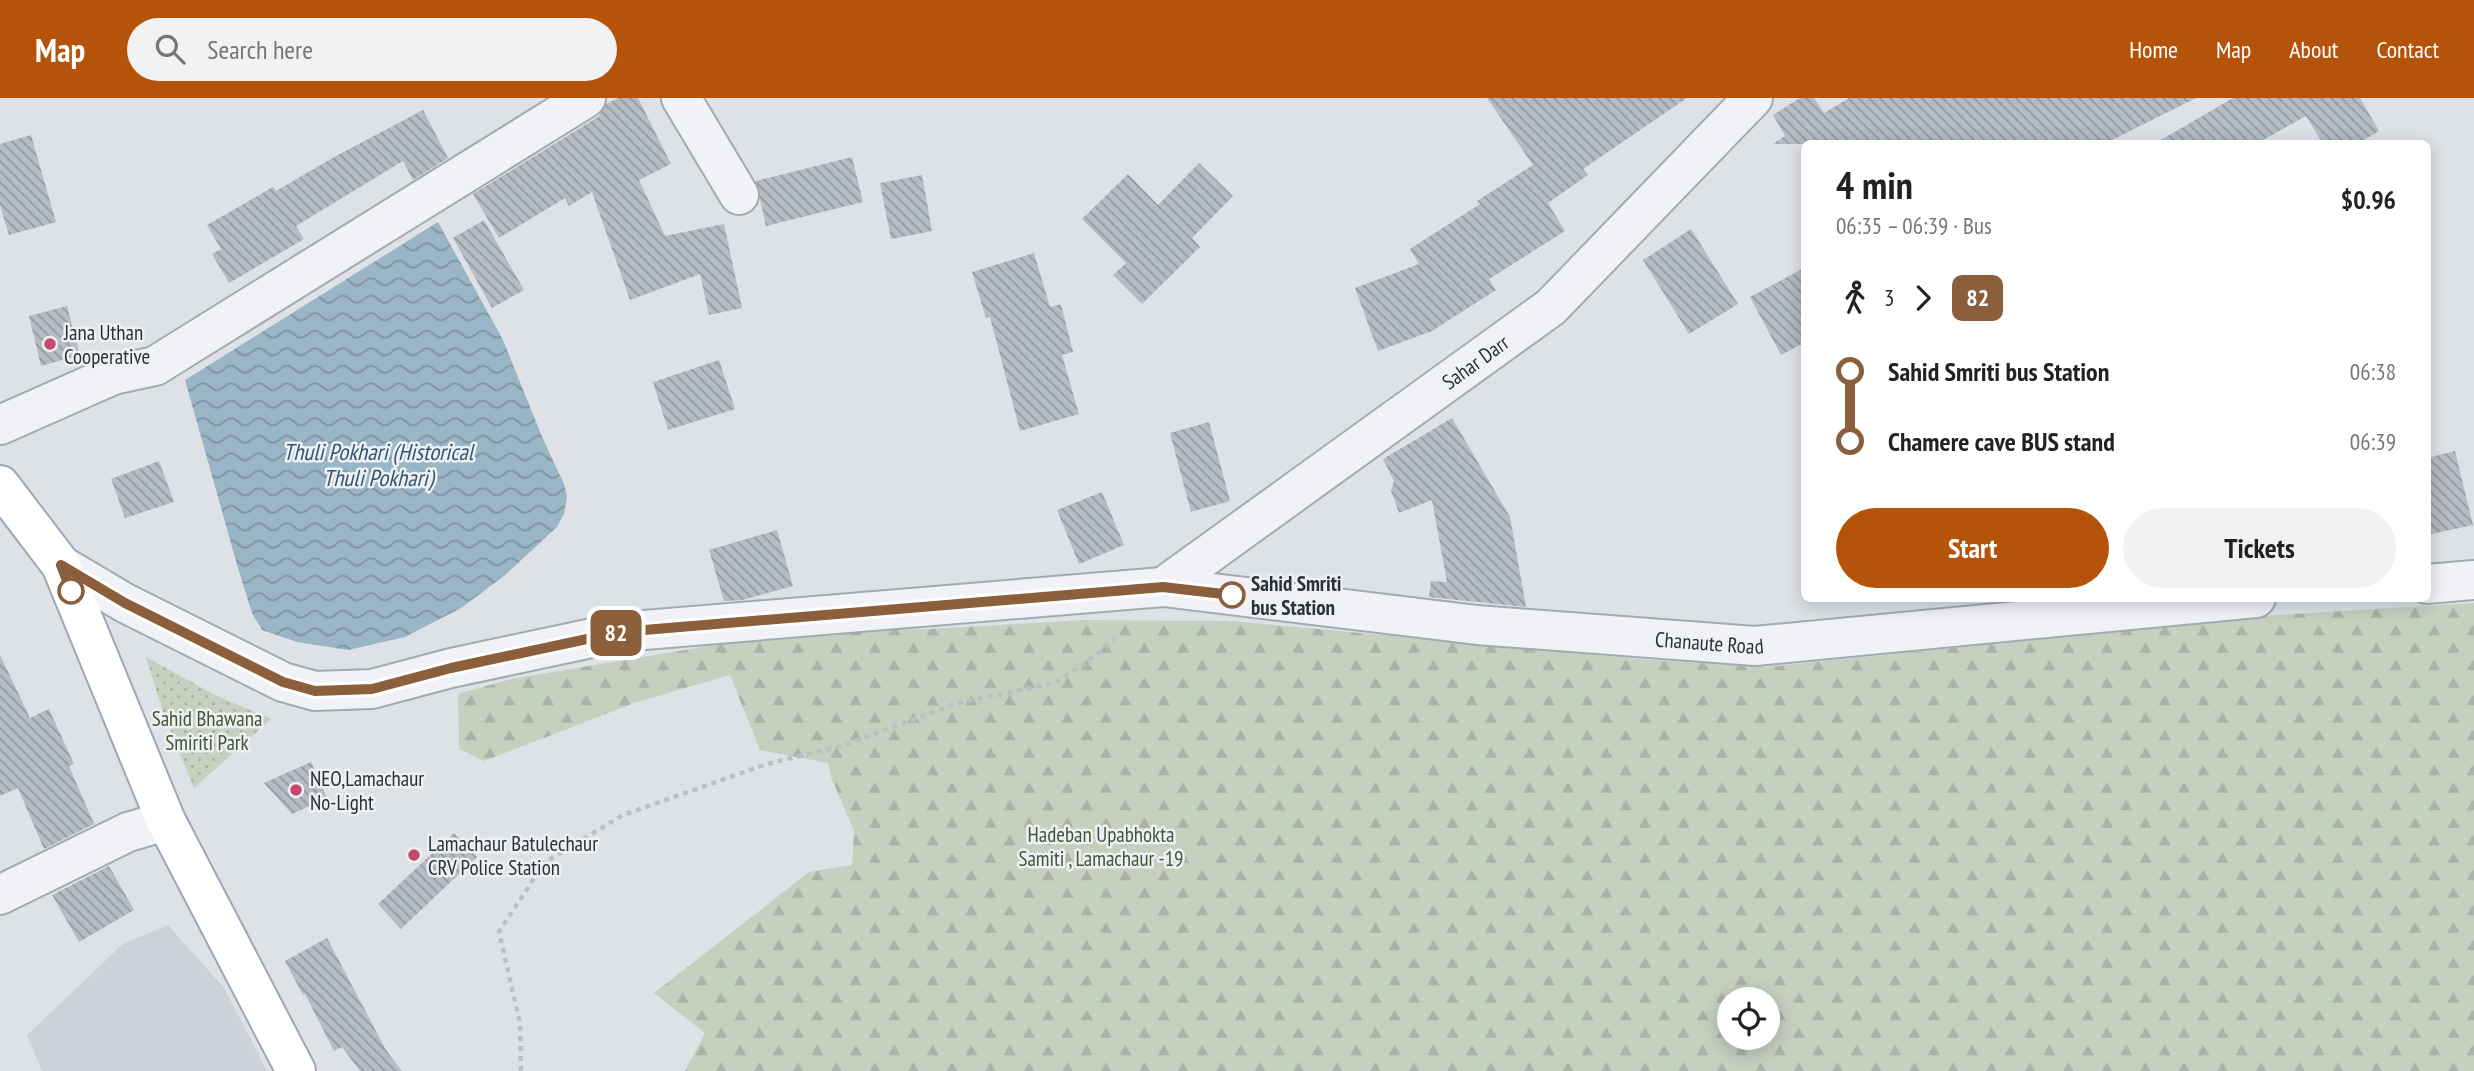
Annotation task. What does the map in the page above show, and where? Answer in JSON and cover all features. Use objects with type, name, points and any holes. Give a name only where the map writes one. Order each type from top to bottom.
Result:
[{"type":"main road","points":[[0,485],[61,565],[166,821],[296,1071]]},
{"type":"street","points":[[0,425],[113,375],[155,366],[586,98]]},
{"type":"street","points":[[681,98],[739,195]]},
{"type":"street","name":"Sahar Darr","points":[[1163,587],[1551,307],[1753,98]]},
{"type":"street","name":"Chanaute Road","points":[[61,565],[125,603],[283,682],[315,691],[372,689],[451,668],[620,632],[1163,587],[1477,625],[1755,646],[2214,602]]},
{"type":"street","points":[[2431,584],[2474,580]]},
{"type":"street","points":[[0,895],[128,832],[166,821]]},
{"type":"path","points":[[521,1071],[520,1023],[499,932],[544,863],[623,815],[766,764],[845,745],[954,704],[1055,683],[1103,650],[1120,632]]},
{"type":"shaded area","points":[[168,925],[224,988],[267,1071],[42,1071],[27,1035],[123,944]]},
{"type":"green space","name":"Hadeban Upabhokta Samiti , Lamachaur -19","points":[[2474,603],[2474,1071],[685,1071],[705,1033],[654,993],[809,872],[852,865],[854,831],[831,777],[828,763],[760,750],[730,675],[637,702],[484,761],[459,749],[458,694],[511,679],[799,631],[930,629],[1083,620],[1232,621],[1638,659],[1765,667],[2276,615]]},
{"type":"green space","name":"Sahid Bhawana Smiriti Park","points":[[146,657],[217,696],[271,719],[194,788],[163,712]]},
{"type":"water","name":"Thuli Pokhari (Historical Thuli Pokhari)","points":[[438,222],[503,340],[564,484],[567,497],[564,514],[557,527],[504,576],[461,608],[405,637],[348,650],[297,642],[262,630],[252,613],[238,568],[185,380]]},
{"type":"building","points":[[618,98],[638,98],[671,164],[639,180],[665,236],[724,224],[742,308],[709,315],[700,274],[630,300],[592,192],[569,206],[565,198],[499,238],[473,194],[598,117],[606,104]]},
{"type":"building","points":[[1487,98],[1687,98],[1583,169],[1588,175],[1548,203],[1565,231],[1489,279],[1496,290],[1432,331],[1378,351],[1355,288],[1419,264],[1410,249],[1480,204],[1477,201],[1533,165]]},
{"type":"building","points":[[1800,98],[1814,98],[1824,113],[1849,98],[2196,98],[2112,140],[1801,140],[1801,144],[1773,144],[1785,136],[1773,115]]},
{"type":"building","points":[[2233,98],[2360,98],[2379,131],[2364,140],[2321,140],[2306,116],[2263,140],[2161,140]]},
{"type":"building","points":[[423,110],[448,158],[413,180],[403,161],[296,226],[304,239],[229,283],[212,254],[221,249],[207,225],[273,187],[276,191]]},
{"type":"building","points":[[31,135],[56,222],[9,235],[0,205],[0,144]]},
{"type":"building","points":[[852,157],[863,202],[766,226],[756,181]]},
{"type":"building","points":[[1199,163],[1233,196],[1192,238],[1200,247],[1142,304],[1113,275],[1126,263],[1082,219],[1128,174],[1158,205]]},
{"type":"building","points":[[922,175],[932,231],[891,239],[880,183]]},
{"type":"building","points":[[484,220],[524,290],[492,308],[453,238]]},
{"type":"building","points":[[1691,229],[1738,304],[1689,334],[1643,260]]},
{"type":"building","points":[[1034,253],[1050,307],[1061,304],[1073,352],[1062,355],[1079,414],[1020,431],[990,317],[986,318],[972,272]]},
{"type":"building","points":[[1801,270],[1801,345],[1781,355],[1750,297]]},
{"type":"building","points":[[67,306],[80,355],[41,366],[29,316]]},
{"type":"building","points":[[719,360],[735,409],[668,430],[653,382]]},
{"type":"building","points":[[1452,418],[1510,517],[1526,607],[1429,597],[1431,581],[1447,582],[1432,500],[1399,513],[1391,491],[1394,481],[1383,459]]},
{"type":"building","points":[[1209,422],[1230,501],[1191,512],[1170,433]]},
{"type":"building","points":[[2455,451],[2473,525],[2431,534],[2431,457]]},
{"type":"building","points":[[159,461],[174,502],[125,518],[111,479]]},
{"type":"building","points":[[1102,492],[1124,545],[1079,564],[1057,510]]},
{"type":"building","points":[[777,530],[793,586],[742,600],[724,601],[709,550]]},
{"type":"building","points":[[0,655],[30,718],[49,709],[74,764],[69,766],[94,824],[44,849],[18,788],[0,796]]},
{"type":"building","name":"NEO,Lamachaur No-Light","points":[[311,762],[327,798],[292,814],[264,783]]},
{"type":"building","points":[[454,833],[477,857],[401,929],[378,904]]},
{"type":"building","points":[[109,866],[134,910],[79,942],[52,895]]},
{"type":"building","points":[[327,938],[386,1050],[402,1071],[360,1071],[342,1047],[334,1051],[285,961]]},
{"type":"bus line","name":"82","points":[[71,591],[61,565],[125,603],[283,682],[315,691],[372,689],[451,668],[620,632],[1163,587],[1232,595]]},
{"type":"place","name":"Jana Uthan Cooperative","points":[[50,344]]},
{"type":"place","name":"Sahid Smriti bus Station","points":[[1232,595]]},
{"type":"place","name":"NEO,Lamachaur No-Light","points":[[296,790]]},
{"type":"place","name":"Lamachaur Batulechaur CRV Police Station","points":[[414,855]]}]
